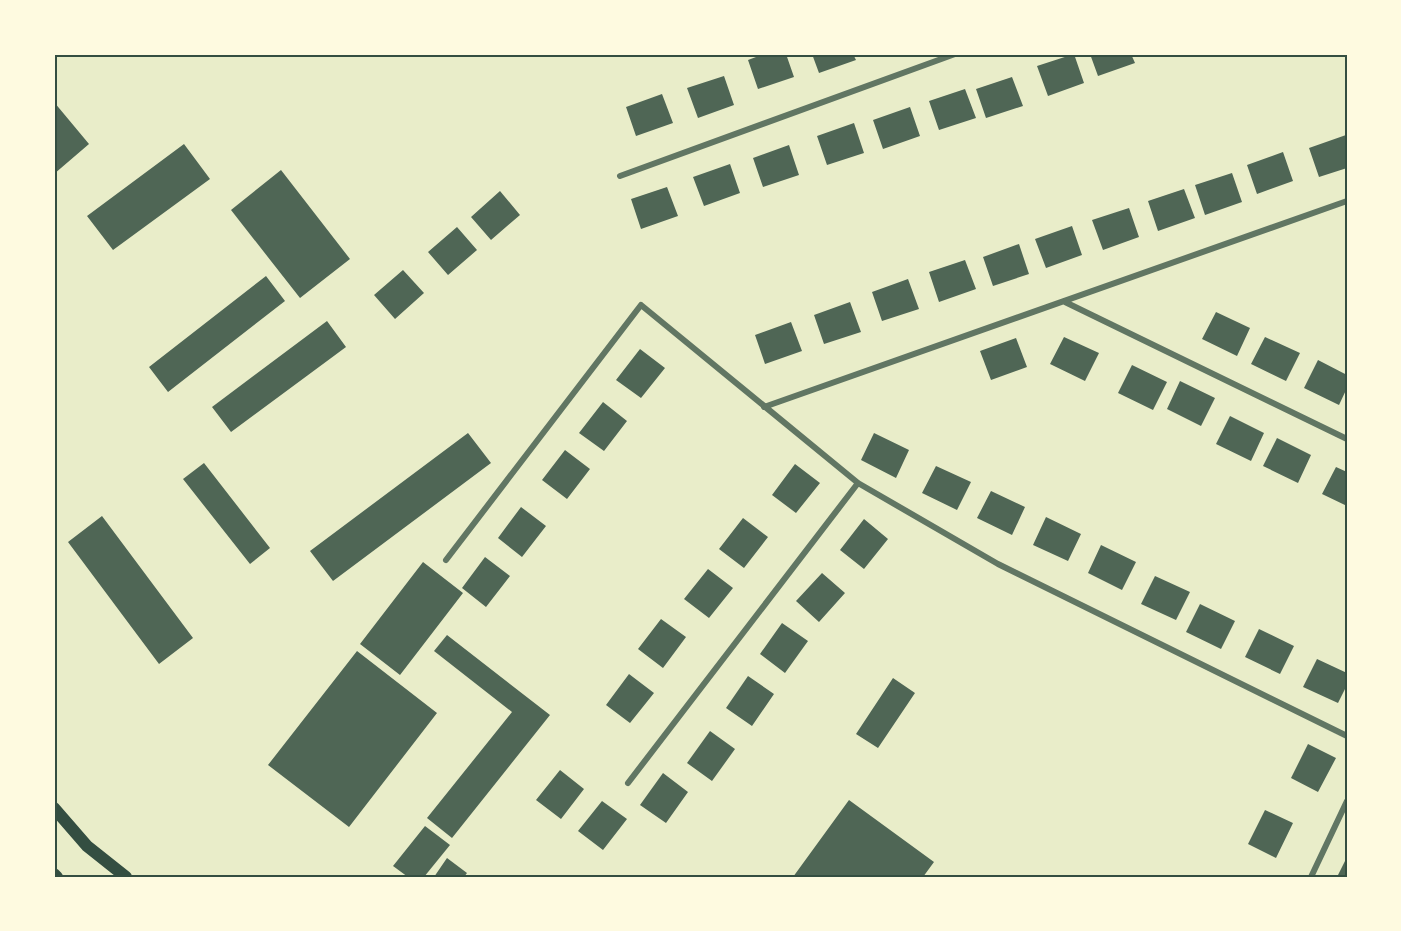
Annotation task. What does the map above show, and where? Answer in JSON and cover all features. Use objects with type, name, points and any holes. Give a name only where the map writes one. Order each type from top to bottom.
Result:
[{"type":"main road","points":[[54,808],[87,846],[126,877]]},
{"type":"street","points":[[620,176],[955,54]]},
{"type":"street","points":[[764,407],[1347,201]]},
{"type":"street","points":[[1065,302],[1347,439]]},
{"type":"street","points":[[446,560],[641,305],[858,483],[998,564],[1347,736]]},
{"type":"street","points":[[628,783],[858,483]]},
{"type":"street","points":[[1311,877],[1347,801]]},
{"type":"building","points":[[764,54],[786,54],[794,77],[758,89],[748,60]]},
{"type":"building","points":[[812,54],[853,54],[856,60],[819,73]]},
{"type":"building","points":[[1074,54],[1084,83],[1048,96],[1037,66]]},
{"type":"building","points":[[1090,54],[1131,54],[1135,63],[1098,76]]},
{"type":"building","points":[[724,76],[734,105],[698,118],[687,88]]},
{"type":"building","points":[[1012,77],[1023,106],[986,118],[976,89]]},
{"type":"building","points":[[965,89],[976,118],[939,130],[929,101]]},
{"type":"building","points":[[662,94],[673,123],[636,136],[626,107]]},
{"type":"building","points":[[54,102],[89,144],[54,174]]},
{"type":"building","points":[[910,107],[920,136],[883,149],[873,120]]},
{"type":"building","points":[[854,123],[864,153],[827,165],[817,136]]},
{"type":"building","points":[[1346,135],[1347,168],[1319,177],[1309,148]]},
{"type":"building","points":[[184,144],[210,179],[113,250],[87,216]]},
{"type":"building","points":[[789,145],[799,175],[763,187],[753,158]]},
{"type":"building","points":[[1283,152],[1293,181],[1257,194],[1247,165]]},
{"type":"building","points":[[730,164],[740,193],[704,206],[693,177]]},
{"type":"building","points":[[281,170],[350,259],[300,298],[231,210]]},
{"type":"building","points":[[1232,173],[1242,202],[1205,215],[1195,185]]},
{"type":"building","points":[[667,187],[678,216],[641,229],[631,199]]},
{"type":"building","points":[[1184,189],[1195,218],[1158,231],[1148,201]]},
{"type":"building","points":[[500,191],[520,215],[491,240],[471,217]]},
{"type":"building","points":[[1129,208],[1139,237],[1103,250],[1092,220]]},
{"type":"building","points":[[1072,226],[1082,255],[1046,268],[1035,239]]},
{"type":"building","points":[[457,227],[477,250],[448,275],[428,252]]},
{"type":"building","points":[[1019,244],[1029,274],[993,286],[983,257]]},
{"type":"building","points":[[965,260],[976,289],[939,302],[929,272]]},
{"type":"building","points":[[403,270],[424,293],[395,319],[374,295]]},
{"type":"building","points":[[266,276],[285,301],[168,392],[149,367]]},
{"type":"building","points":[[908,279],[919,309],[882,321],[872,292]]},
{"type":"building","points":[[850,302],[861,332],[824,344],[814,315]]},
{"type":"building","points":[[1216,312],[1250,328],[1237,356],[1202,339]]},
{"type":"building","points":[[327,321],[346,347],[231,432],[212,407]]},
{"type":"building","points":[[791,322],[802,351],[765,364],[755,335]]},
{"type":"building","points":[[1064,337],[1099,353],[1085,381],[1050,364]]},
{"type":"building","points":[[1265,337],[1300,353],[1286,381],[1251,364]]},
{"type":"building","points":[[1016,338],[1027,367],[991,380],[980,351]]},
{"type":"building","points":[[640,349],[665,368],[641,398],[616,380]]},
{"type":"building","points":[[1318,360],[1347,375],[1347,388],[1339,405],[1304,388]]},
{"type":"building","points":[[1132,365],[1167,382],[1153,410],[1118,393]]},
{"type":"building","points":[[1180,381],[1215,398],[1201,426],[1167,409]]},
{"type":"building","points":[[603,402],[627,421],[604,451],[579,433]]},
{"type":"building","points":[[1230,416],[1264,433],[1251,461],[1216,444]]},
{"type":"building","points":[[468,433],[491,463],[333,581],[310,551]]},
{"type":"building","points":[[874,433],[909,450],[896,478],[861,460]]},
{"type":"building","points":[[1277,438],[1311,455],[1298,483],[1263,466]]},
{"type":"building","points":[[565,450],[590,469],[567,499],[542,480]]},
{"type":"building","points":[[204,463],[270,548],[250,564],[183,479]]},
{"type":"building","points":[[795,464],[820,483],[796,513],[772,495]]},
{"type":"building","points":[[936,466],[971,482],[957,510],[922,493]]},
{"type":"building","points":[[1336,467],[1347,472],[1347,506],[1322,494]]},
{"type":"building","points":[[991,491],[1025,507],[1012,535],[977,518]]},
{"type":"building","points":[[521,507],[546,526],[522,557],[498,538]]},
{"type":"building","points":[[102,516],[193,638],[159,664],[68,542]]},
{"type":"building","points":[[1046,517],[1081,534],[1068,561],[1033,545]]},
{"type":"building","points":[[743,518],[768,537],[744,568],[719,549]]},
{"type":"building","points":[[864,519],[888,539],[864,569],[840,550]]},
{"type":"building","points":[[1101,545],[1136,562],[1122,590],[1088,573]]},
{"type":"building","points":[[485,557],[510,576],[486,607],[462,588]]},
{"type":"building","points":[[423,562],[463,593],[400,675],[360,644]]},
{"type":"building","points":[[708,569],[733,588],[709,618],[684,599]]},
{"type":"building","points":[[822,573],[845,593],[819,622],[796,601]]},
{"type":"building","points":[[1155,576],[1190,592],[1176,620],[1141,604]]},
{"type":"building","points":[[1200,604],[1235,621],[1221,649],[1186,632]]},
{"type":"building","points":[[661,619],[686,637],[663,668],[638,649]]},
{"type":"building","points":[[782,623],[808,641],[785,673],[760,654]]},
{"type":"building","points":[[1259,629],[1294,646],[1280,674],[1245,657]]},
{"type":"building","points":[[447,635],[550,715],[452,838],[427,818],[512,712],[434,651]]},
{"type":"building","points":[[357,651],[437,713],[349,827],[268,765]]},
{"type":"building","points":[[1317,659],[1347,673],[1347,685],[1338,703],[1303,687]]},
{"type":"building","points":[[629,674],[654,693],[630,723],[606,705]]},
{"type":"building","points":[[748,676],[774,694],[752,726],[726,708]]},
{"type":"building","points":[[893,678],[915,693],[878,748],[856,734]]},
{"type":"building","points":[[710,731],[735,749],[712,781],[687,763]]},
{"type":"building","points":[[1308,744],[1336,758],[1318,792],[1291,778]]},
{"type":"building","points":[[560,770],[584,789],[561,819],[536,800]]},
{"type":"building","points":[[663,773],[688,792],[666,823],[640,805]]},
{"type":"building","points":[[849,800],[934,862],[923,877],[793,877]]},
{"type":"building","points":[[602,801],[627,819],[603,850],[578,831]]},
{"type":"building","points":[[1265,810],[1293,823],[1276,858],[1248,844]]},
{"type":"building","points":[[425,826],[450,845],[424,877],[408,877],[393,866]]},
{"type":"building","points":[[1347,857],[1347,877],[1337,877]]},
{"type":"building","points":[[447,858],[467,873],[464,877],[434,877]]}]
